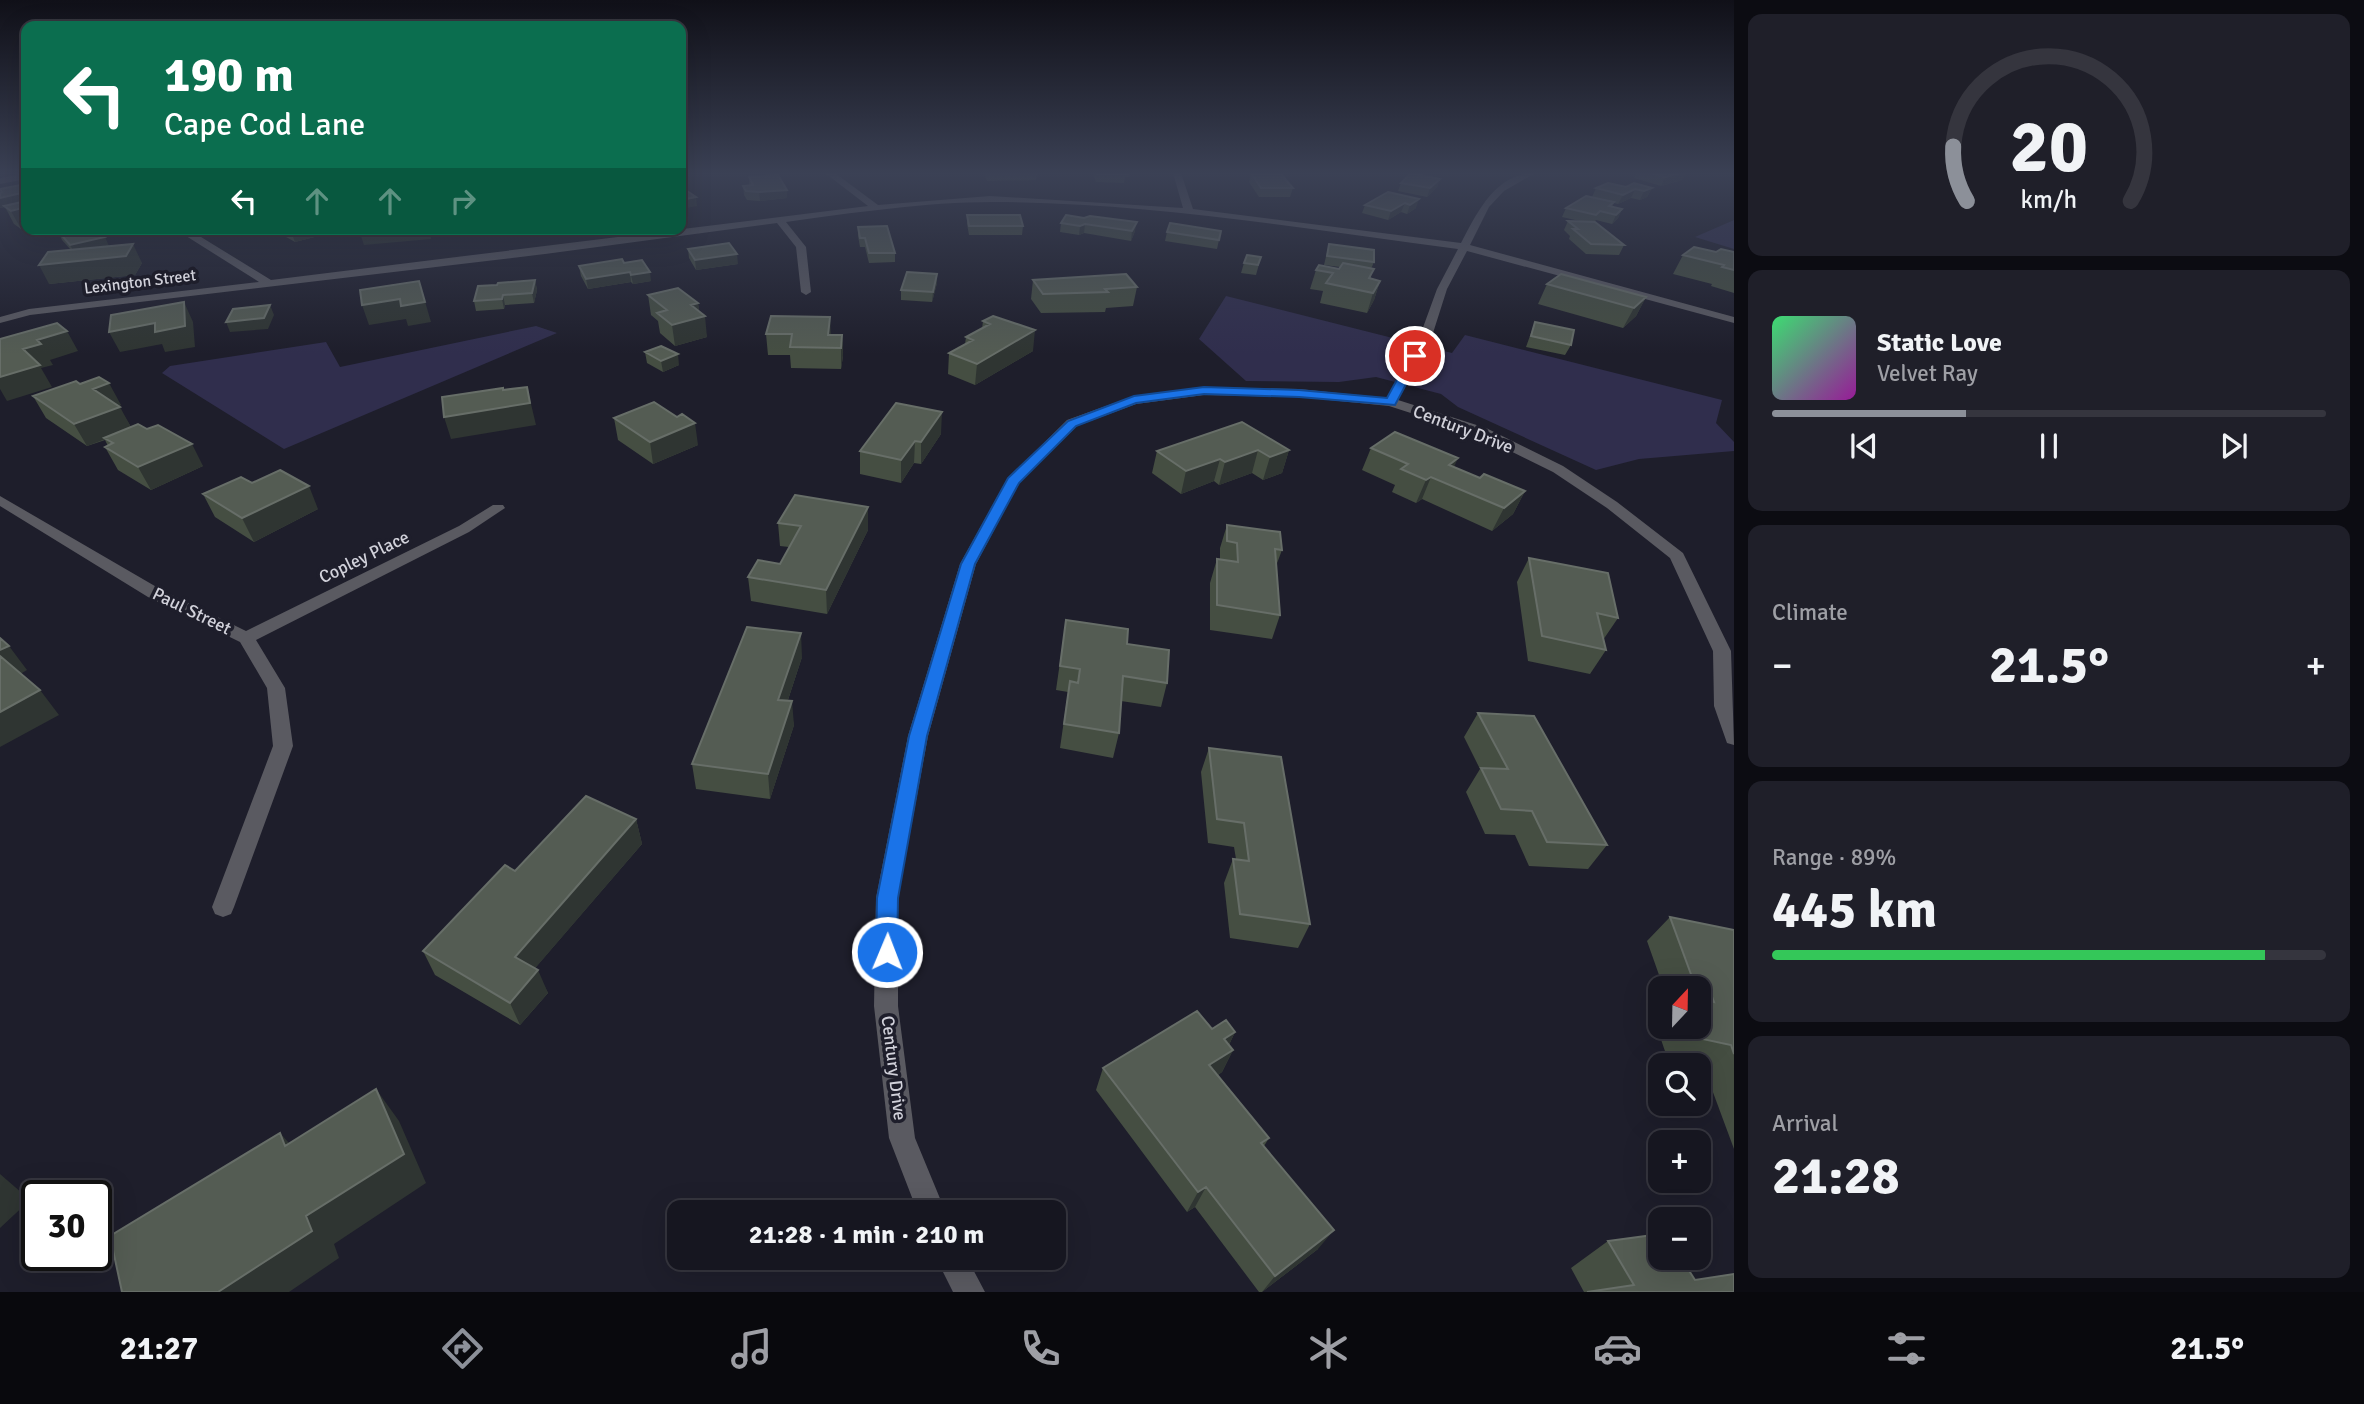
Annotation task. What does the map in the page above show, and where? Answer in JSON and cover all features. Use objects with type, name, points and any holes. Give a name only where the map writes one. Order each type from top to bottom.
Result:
[{"type":"street","points":[[790,233],[801,247],[806,292]]},
{"type":"street","name":"Lexington Street","points":[[1360,233],[1465,247],[1734,320]]},
{"type":"street","points":[[1391,402],[1427,333],[1442,289],[1472,233]]},
{"type":"street","points":[[191,235],[267,282]]},
{"type":"street","name":"Lexington Street","points":[[0,312],[29,312],[662,235]]},
{"type":"street","name":"Lexington Street","points":[[0,320],[29,312]]},
{"type":"street","name":"Century Drive","points":[[927,1200],[902,1138],[886,1006],[887,898],[918,736],[968,564],[1013,481],[1072,423],[1134,400],[1204,391],[1299,393],[1391,402],[1481,431],[1558,469],[1612,505],[1677,556],[1721,651],[1723,706],[1734,738]]},
{"type":"street","name":"Paul Street","points":[[0,500],[154,593],[246,638],[276,688],[283,746],[223,907]]},
{"type":"street","name":"Copley Place","points":[[246,638],[443,540],[498,508]]},
{"type":"street","points":[[957,1270],[970,1292]]},
{"type":"shaded area","points":[[1704,233],[1734,233],[1734,249],[1695,237]]},
{"type":"shaded area","points":[[1226,296],[1452,353],[1465,335],[1722,400],[1716,423],[1734,442],[1734,451],[1639,459],[1596,470],[1458,407],[1441,394],[1376,377],[1339,382],[1246,381],[1199,339]]},
{"type":"shaded area","points":[[536,326],[557,333],[284,449],[162,373],[170,366],[326,342],[340,367]]},
{"type":"building","points":[[859,233],[889,233],[895,253],[869,253],[865,238],[860,238]]},
{"type":"building","points":[[1175,233],[1220,233],[1219,240]]},
{"type":"building","points":[[1578,233],[1609,233],[1624,245],[1591,244]]},
{"type":"building","points":[[61,235],[105,237],[70,245]]},
{"type":"building","points":[[729,243],[737,254],[695,260],[688,249]]},
{"type":"building","points":[[133,244],[126,256],[39,265],[48,252]]},
{"type":"building","points":[[1329,244],[1374,250],[1374,262],[1327,256]]},
{"type":"building","points":[[1694,247],[1716,252],[1721,249],[1734,252],[1734,270],[1683,255]]},
{"type":"building","points":[[1247,255],[1261,257],[1258,265],[1244,263]]},
{"type":"building","points":[[622,259],[624,263],[642,260],[650,272],[631,275],[630,272],[586,279],[579,266]]},
{"type":"building","points":[[1343,263],[1374,269],[1369,278],[1380,281],[1373,293],[1326,283],[1333,273],[1316,270],[1319,265],[1339,269]]},
{"type":"building","points":[[907,272],[937,274],[933,292],[901,290]]},
{"type":"building","points":[[1126,274],[1137,287],[1105,289],[1108,292],[1043,294],[1033,280]]},
{"type":"building","points":[[1561,274],[1646,297],[1634,308],[1547,284]]},
{"type":"building","points":[[535,280],[532,293],[474,301],[478,286]]},
{"type":"building","points":[[419,281],[425,302],[401,306],[400,299],[362,305],[360,290]]},
{"type":"building","points":[[678,288],[698,303],[691,305],[705,316],[672,325],[657,313],[667,310],[648,295]]},
{"type":"building","points":[[184,302],[185,326],[155,332],[155,323],[109,332],[111,315]]},
{"type":"building","points":[[270,305],[264,318],[226,322],[233,309]]},
{"type":"building","points":[[771,316],[830,317],[828,335],[842,335],[841,348],[790,347],[792,334],[766,334]]},
{"type":"building","points":[[993,316],[1035,330],[977,364],[949,353],[973,340],[966,337],[990,324],[983,321]]},
{"type":"building","points":[[1535,322],[1574,330],[1571,345],[1531,336]]},
{"type":"building","points":[[57,323],[67,331],[37,340],[41,344],[23,349],[40,365],[0,377],[0,339]]},
{"type":"building","points":[[661,346],[678,354],[661,361],[645,352]]},
{"type":"building","points":[[99,377],[109,383],[93,389],[120,407],[74,424],[33,396],[76,381],[80,384]]},
{"type":"building","points":[[527,387],[530,403],[444,417],[442,397]]},
{"type":"building","points":[[654,402],[677,417],[682,414],[695,423],[650,442],[614,418]]},
{"type":"building","points":[[896,403],[942,412],[921,442],[915,441],[901,460],[860,451]]},
{"type":"building","points":[[1242,422],[1289,450],[1270,457],[1258,450],[1225,462],[1220,459],[1186,471],[1157,451]]},
{"type":"building","points":[[138,424],[147,429],[158,425],[192,444],[138,467],[105,447],[113,443],[104,438]]},
{"type":"building","points":[[1395,432],[1458,458],[1449,465],[1480,478],[1484,474],[1525,491],[1504,508],[1431,477],[1426,480],[1401,469],[1408,464],[1371,448]]},
{"type":"building","points":[[280,470],[309,486],[242,518],[203,494],[241,477],[252,483]]},
{"type":"building","points":[[795,495],[868,507],[826,590],[748,577],[758,560],[780,564],[801,526],[778,523]]},
{"type":"building","points":[[1227,525],[1280,532],[1282,550],[1275,549],[1280,615],[1217,605],[1217,559],[1238,562],[1237,543],[1227,541]]},
{"type":"building","points":[[1529,558],[1608,573],[1618,618],[1597,613],[1606,650],[1542,636]]},
{"type":"building","points":[[1066,620],[1128,629],[1127,644],[1169,650],[1167,683],[1123,676],[1119,733],[1064,724],[1070,681],[1078,683],[1080,669],[1060,666]]},
{"type":"building","points":[[747,627],[801,633],[778,700],[792,701],[768,774],[692,764]]},
{"type":"building","points":[[0,638],[9,646],[0,650]]},
{"type":"building","points":[[0,656],[40,690],[0,712]]},
{"type":"building","points":[[1478,713],[1534,716],[1607,845],[1547,842],[1532,811],[1501,809],[1481,768],[1508,769]]},
{"type":"building","points":[[1209,748],[1281,757],[1310,924],[1240,914],[1233,859],[1249,861],[1244,823],[1217,819]]},
{"type":"building","points":[[586,796],[636,819],[515,957],[538,970],[510,1003],[423,951],[505,865],[515,871]]},
{"type":"building","points":[[1670,917],[1734,930],[1734,1054],[1731,1045],[1707,1040],[1712,1040],[1712,976],[1692,976]]},
{"type":"building","points":[[1197,1011],[1212,1029],[1226,1020],[1235,1032],[1224,1039],[1233,1050],[1209,1065],[1269,1138],[1261,1143],[1334,1230],[1275,1276],[1206,1187],[1198,1192],[1103,1068]]},
{"type":"building","points":[[376,1089],[404,1154],[306,1216],[312,1231],[218,1292],[122,1292],[112,1235],[280,1133],[285,1146]]},
{"type":"building","points":[[1648,1236],[1648,1270],[1689,1270],[1695,1280],[1734,1274],[1734,1292],[1587,1292],[1634,1285],[1608,1241]]},
{"type":"route","points":[[887,952],[887,898],[918,736],[968,564],[1013,481],[1072,423],[1134,400],[1204,391],[1299,393],[1391,402],[1415,356]]}]
